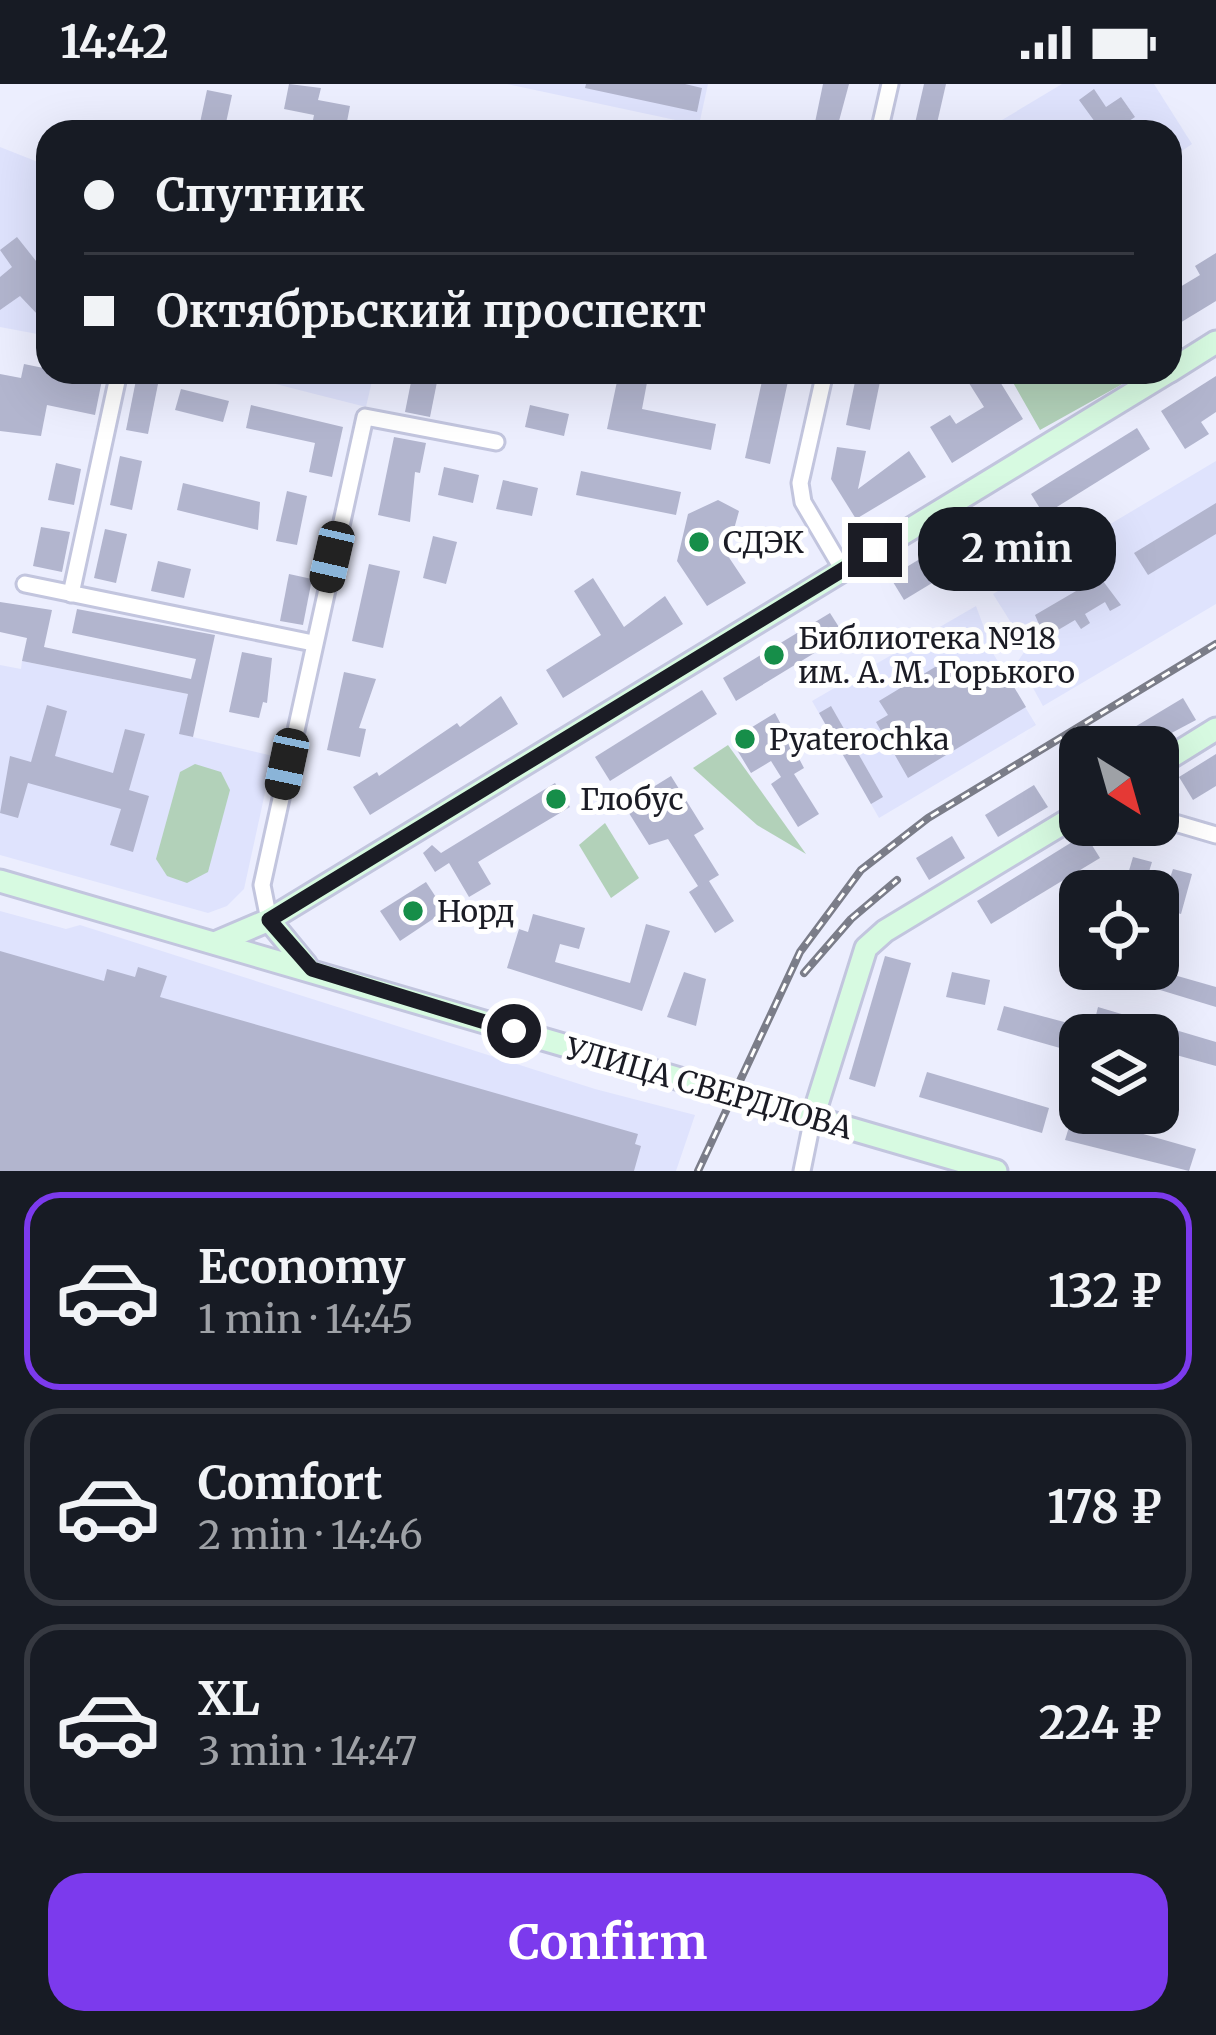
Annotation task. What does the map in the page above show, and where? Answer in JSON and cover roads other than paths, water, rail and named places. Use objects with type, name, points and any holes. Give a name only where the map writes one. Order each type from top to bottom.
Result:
[{"type":"main road","points":[[1182,363],[1216,343]]},
{"type":"main road","points":[[214,943],[240,937],[269,920],[1148,384]]},
{"type":"main road","points":[[1179,751],[1216,729]]},
{"type":"main road","points":[[814,1118],[866,948],[1059,826]]},
{"type":"main road","name":"УЛИЦА СВЕРДЛОВА","points":[[0,881],[996,1171]]},
{"type":"main road","points":[[269,920],[312,969]]},
{"type":"street","points":[[882,120],[890,84]]},
{"type":"street","points":[[71,594],[116,384]]},
{"type":"street","points":[[822,384],[800,483],[803,502],[843,570]]},
{"type":"street","points":[[269,920],[262,885],[365,417],[496,442]]},
{"type":"street","points":[[25,584],[313,643]]},
{"type":"street","points":[[1179,824],[1216,835]]},
{"type":"street","points":[[802,1171],[814,1118]]},
{"type":"railway","points":[[698,1171],[800,952],[861,870],[928,818],[1216,644]]},
{"type":"railway","points":[[804,973],[851,919],[897,880]]},
{"type":"place","name":"СДЭК","points":[[699,542]]},
{"type":"place","name":"Библиотека №18 им. А. М. Горького","points":[[774,655]]},
{"type":"place","name":"Pyaterochka","points":[[745,739]]},
{"type":"place","name":"Глобус","points":[[556,799]]},
{"type":"place","name":"Норд","points":[[413,911]]}]
